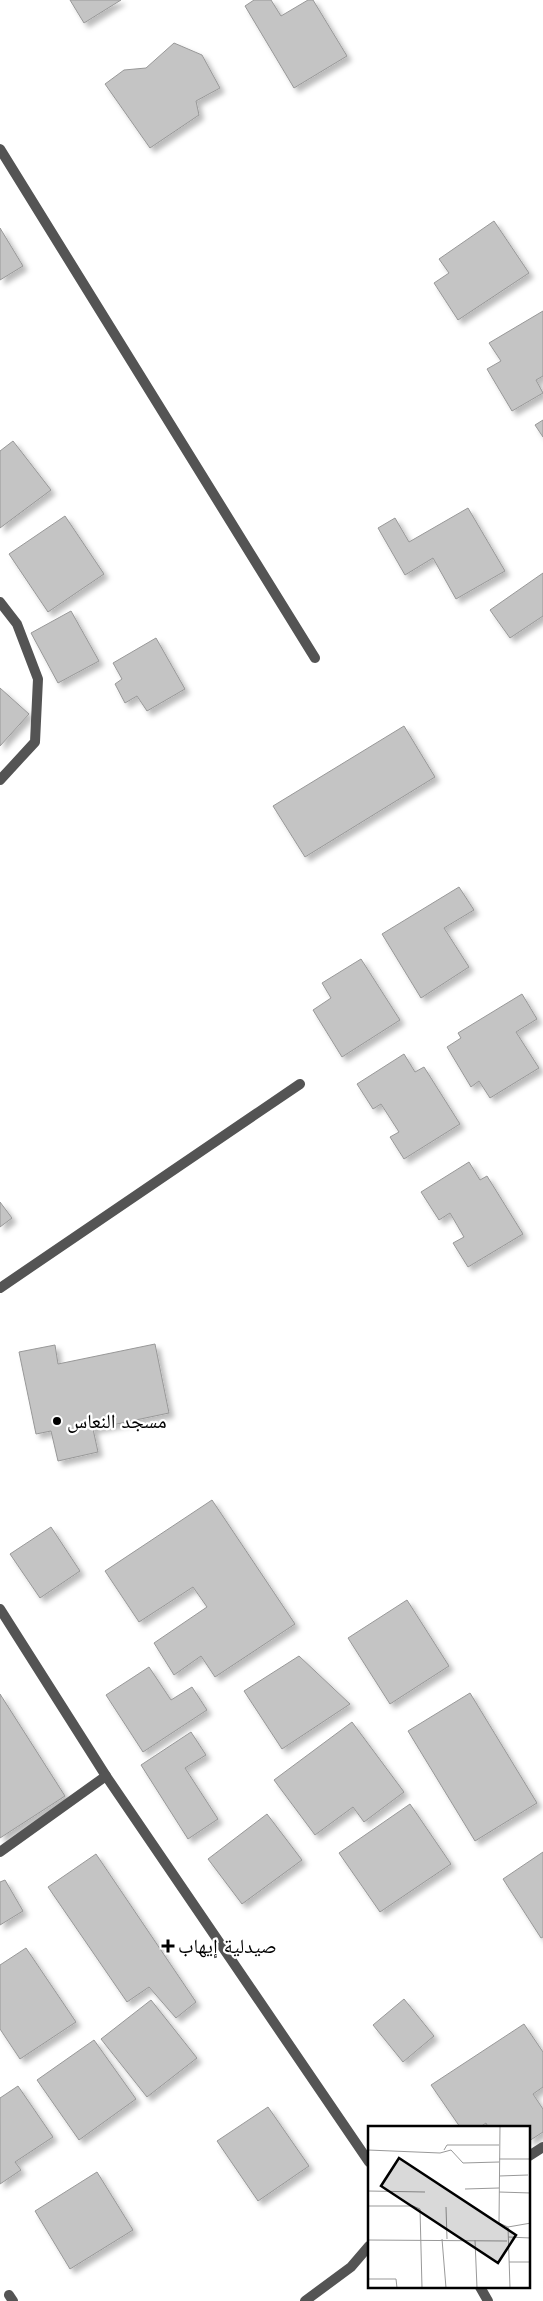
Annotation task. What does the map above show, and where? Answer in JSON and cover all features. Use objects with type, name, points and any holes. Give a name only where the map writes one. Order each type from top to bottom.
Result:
[{"type":"street","points":[[0,150],[315,658]]},
{"type":"street","points":[[0,602],[17,624],[38,679],[35,742],[0,780]]},
{"type":"street","points":[[0,1288],[300,1084]]},
{"type":"street","points":[[0,1609],[106,1776],[368,2161]]},
{"type":"street","points":[[0,1852],[106,1776]]},
{"type":"street","points":[[530,2155],[543,2147]]},
{"type":"street","points":[[305,2301],[351,2267],[368,2247]]},
{"type":"street","points":[[481,2288],[488,2301]]},
{"type":"building","points":[[70,0],[121,0],[84,23]]},
{"type":"building","points":[[254,0],[271,0],[281,16],[308,0],[313,0],[347,56],[294,88],[245,6]]},
{"type":"building","points":[[174,43],[202,55],[220,88],[196,101],[199,115],[150,148],[105,84],[124,70],[146,68]]},
{"type":"building","points":[[494,221],[529,273],[458,320],[434,283],[449,273],[439,259]]},
{"type":"building","points":[[0,228],[23,266],[0,280]]},
{"type":"building","points":[[543,311],[543,376],[536,380],[543,393],[512,411],[487,369],[501,361],[489,343]]},
{"type":"building","points":[[543,420],[543,437],[535,425]]},
{"type":"building","points":[[13,441],[51,490],[0,528],[0,451]]},
{"type":"building","points":[[468,508],[505,571],[456,599],[433,558],[405,575],[378,528],[395,518],[409,542]]},
{"type":"building","points":[[65,516],[104,574],[48,612],[9,554]]},
{"type":"building","points":[[543,573],[543,616],[510,638],[490,610]]},
{"type":"building","points":[[71,611],[99,661],[58,683],[31,633]]},
{"type":"building","points":[[156,638],[185,689],[147,711],[137,696],[125,703],[115,684],[122,679],[113,663]]},
{"type":"building","points":[[0,688],[29,714],[0,746]]},
{"type":"building","points":[[404,726],[435,777],[305,857],[273,806]]},
{"type":"building","points":[[459,887],[474,910],[444,928],[469,967],[421,998],[382,934]]},
{"type":"building","points":[[361,959],[400,1020],[342,1057],[313,1010],[331,998],[322,983]]},
{"type":"building","points":[[522,994],[537,1019],[516,1032],[539,1068],[490,1098],[479,1081],[471,1087],[447,1047],[461,1038],[458,1033]]},
{"type":"building","points":[[404,1054],[415,1072],[424,1067],[460,1124],[404,1159],[390,1137],[399,1132],[381,1104],[373,1109],[357,1084]]},
{"type":"building","points":[[469,1162],[480,1180],[487,1176],[523,1234],[468,1267],[453,1243],[464,1237],[450,1213],[439,1220],[421,1192]]},
{"type":"building","points":[[0,1202],[12,1218],[0,1227]]},
{"type":"building","points":[[155,1344],[169,1413],[93,1429],[98,1452],[58,1461],[51,1431],[36,1434],[19,1352],[55,1345],[58,1364]]},
{"type":"building","points":[[212,1500],[295,1624],[215,1677],[201,1656],[174,1675],[154,1643],[207,1607],[193,1587],[139,1622],[105,1571]]},
{"type":"building","points":[[51,1527],[80,1571],[40,1598],[10,1554]]},
{"type":"building","points":[[407,1600],[449,1666],[390,1704],[348,1638]]},
{"type":"building","points":[[299,1656],[350,1704],[282,1749],[244,1691]]},
{"type":"building","points":[[149,1667],[171,1700],[192,1687],[207,1710],[143,1752],[106,1695]]},
{"type":"building","points":[[470,1693],[537,1803],[475,1841],[408,1731]]},
{"type":"building","points":[[0,1694],[65,1796],[0,1838]]},
{"type":"building","points":[[352,1722],[404,1792],[364,1822],[353,1807],[315,1835],[274,1780]]},
{"type":"building","points":[[191,1732],[206,1755],[185,1768],[218,1819],[188,1839],[141,1765]]},
{"type":"building","points":[[410,1804],[451,1864],[380,1912],[339,1853]]},
{"type":"building","points":[[267,1814],[302,1860],[242,1904],[208,1859]]},
{"type":"building","points":[[543,1852],[543,1937],[541,1938],[503,1879]]},
{"type":"building","points":[[96,1854],[196,2002],[176,2018],[149,1987],[127,2002],[48,1887]]},
{"type":"building","points":[[5,1880],[23,1911],[0,1925],[0,1882]]},
{"type":"building","points":[[26,1948],[76,2022],[20,2059],[0,2029],[0,1965]]},
{"type":"building","points":[[404,1999],[434,2036],[403,2062],[373,2025]]},
{"type":"building","points":[[151,2000],[197,2058],[147,2097],[101,2039]]},
{"type":"building","points":[[524,2024],[543,2052],[543,2087],[533,2094],[543,2109],[543,2132],[530,2140],[530,2126],[488,2126],[486,2123],[482,2126],[459,2126],[431,2085]]},
{"type":"building","points":[[94,2040],[136,2099],[79,2140],[37,2080]]},
{"type":"building","points":[[18,2086],[53,2137],[15,2162],[21,2170],[0,2184],[0,2098]]},
{"type":"building","points":[[268,2107],[309,2166],[258,2201],[217,2141]]},
{"type":"building","points":[[97,2172],[133,2230],[70,2269],[35,2211]]},
{"type":"place","name":"مسجد النعاس","points":[[57,1421]]},
{"type":"place","name":"صيدلية إيهاب","points":[[168,1946]]}]
